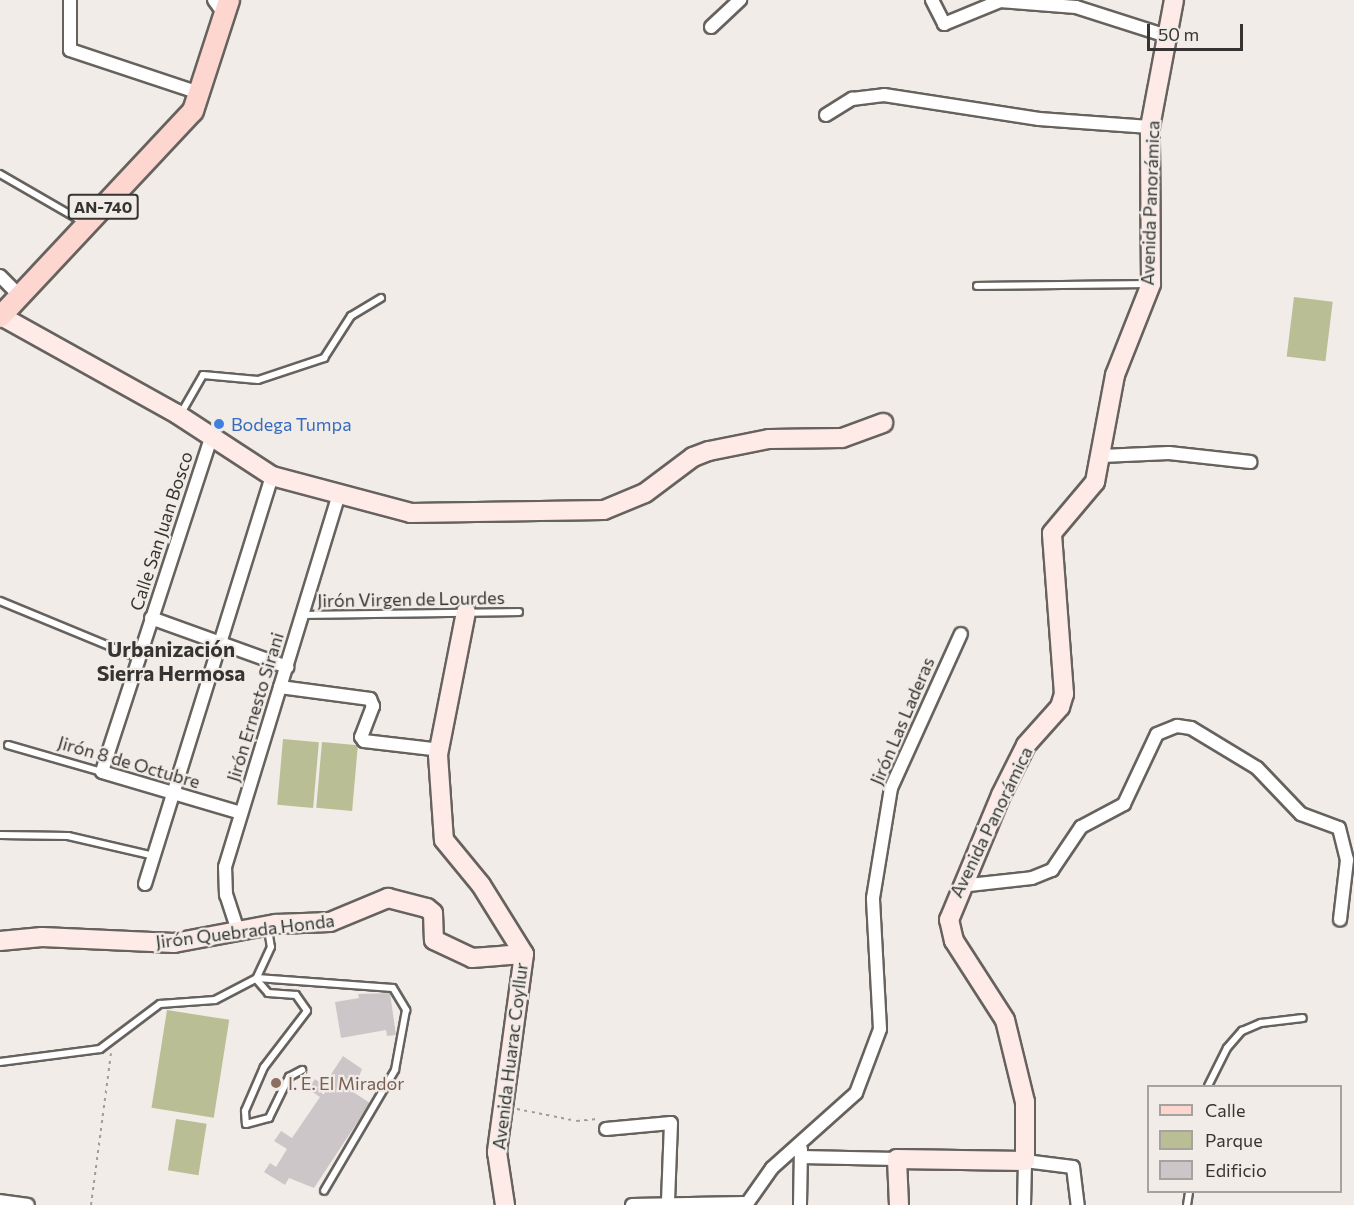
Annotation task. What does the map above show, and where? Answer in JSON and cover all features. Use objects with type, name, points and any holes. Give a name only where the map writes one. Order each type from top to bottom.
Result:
[{"type":"main road","name":"Avenida Panorámica","points":[[1025,1161],[1026,1102],[1005,1020],[954,941],[949,920],[960,886],[1026,745],[1060,707],[1052,533],[1066,510],[1089,491],[1102,456],[1115,375],[1151,284],[1150,127],[1164,35],[1174,0]]},
{"type":"main road","name":"AN-740","points":[[1,316],[18,294],[87,225],[193,111],[202,94],[223,5]]},
{"type":"main road","points":[[1,316],[179,416],[272,476],[411,513],[473,514],[604,510],[645,493],[693,457],[709,451],[769,439],[842,438],[883,423]]},
{"type":"main road","name":"Avenida Huarac Coyllur","points":[[466,612],[438,755],[444,840],[481,885],[524,954],[497,1173],[505,1205]]},
{"type":"main road","name":"Jirón Quebrada Honda","points":[[0,942],[42,937],[156,945],[267,926],[330,922],[399,898],[434,914],[434,940],[454,950],[484,960],[524,954]]},
{"type":"main road","points":[[899,1205],[897,1158],[1025,1161]]},
{"type":"street","points":[[70,0],[70,50],[202,94]]},
{"type":"street","points":[[711,27],[740,0]]},
{"type":"street","points":[[933,0],[944,24],[1000,1],[1076,7],[1164,35]]},
{"type":"street","points":[[826,115],[852,99],[884,95],[1039,119],[1150,127]]},
{"type":"street","points":[[0,276],[18,294]]},
{"type":"street","name":"Calle San Juan Bosco","points":[[102,772],[211,438]]},
{"type":"street","points":[[1102,456],[1169,453],[1251,462]]},
{"type":"street","points":[[145,884],[171,794],[272,476]]},
{"type":"street","name":"Jirón Ernesto Sirani","points":[[238,932],[223,881],[241,813],[339,494]]},
{"type":"street","points":[[151,618],[287,667]]},
{"type":"street","name":"Jirón Las Laderas","points":[[746,1204],[801,1140],[856,1093],[880,1029],[873,898],[891,788],[961,633]]},
{"type":"street","points":[[280,687],[370,699],[363,740],[433,749],[438,755]]},
{"type":"street","points":[[960,886],[1032,879],[1052,870],[1082,827],[1124,804],[1157,734],[1177,726],[1191,728],[1257,768],[1301,814],[1339,828],[1347,860],[1340,920]]},
{"type":"street","name":"Jirón 8 de Octubre","points":[[102,772],[241,813]]},
{"type":"street","points":[[606,1129],[672,1123],[668,1201]]},
{"type":"street","points":[[800,1205],[801,1140]]},
{"type":"street","points":[[801,1157],[897,1158]]},
{"type":"street","points":[[1024,1205],[1025,1161],[1054,1162],[1073,1167],[1077,1205]]},
{"type":"street","points":[[0,1201],[28,1205]]},
{"type":"street","points":[[632,1205],[668,1201],[691,1205],[746,1204]]},
{"type":"lane","points":[[0,174],[87,225]]},
{"type":"lane","points":[[977,286],[1151,284]]},
{"type":"lane","points":[[179,416],[203,375],[258,380],[324,358],[351,316],[381,298]]},
{"type":"lane","points":[[0,601],[138,658]]},
{"type":"lane","name":"Jirón Virgen de Lourdes","points":[[303,615],[519,612]]},
{"type":"lane","name":"Jirón 8 de Octubre","points":[[8,745],[102,772]]},
{"type":"lane","points":[[0,835],[68,836],[154,856]]},
{"type":"lane","points":[[256,979],[271,947],[267,926]]},
{"type":"lane","points":[[256,979],[268,993],[296,995],[307,1011],[264,1067],[245,1111],[246,1124],[269,1118],[289,1077],[302,1070]]},
{"type":"lane","points":[[0,1062],[40,1060],[112,1043],[160,1004],[215,1000],[256,979],[381,984],[402,997],[404,1036],[395,1070],[324,1191]]},
{"type":"lane","points":[[1208,1085],[1227,1048],[1242,1031],[1303,1018]]},
{"type":"path","points":[[91,1205],[112,1043]]},
{"type":"path","points":[[504,1105],[577,1121],[604,1118],[606,1129]]},
{"type":"green space","points":[[1294,297],[1333,302],[1325,361],[1287,357]]},
{"type":"green space","points":[[283,739],[319,742],[313,808],[277,805]]},
{"type":"green space","points":[[322,742],[358,745],[352,811],[316,808]]},
{"type":"green space","points":[[167,1010],[229,1020],[214,1118],[152,1108]]},
{"type":"green space","points":[[176,1119],[207,1124],[198,1175],[168,1170]]},
{"type":"building","points":[[390,993],[396,1035],[387,1036],[386,1030],[341,1038],[335,1002],[359,998],[358,994]]},
{"type":"building","points":[[343,1056],[362,1069],[353,1092],[370,1103],[314,1188],[289,1178],[285,1185],[264,1172],[270,1163],[276,1167],[287,1149],[274,1141],[281,1131],[292,1138],[320,1097],[308,1089],[315,1079],[324,1085]]},
{"type":"place","name":"Bodega Tumpa","points":[[219,424]]},
{"type":"place","name":"I. E. El Mirador","points":[[276,1083]]},
{"type":"district","name":"Urbanización Sierra Hermosa","points":[[171,661]]}]
